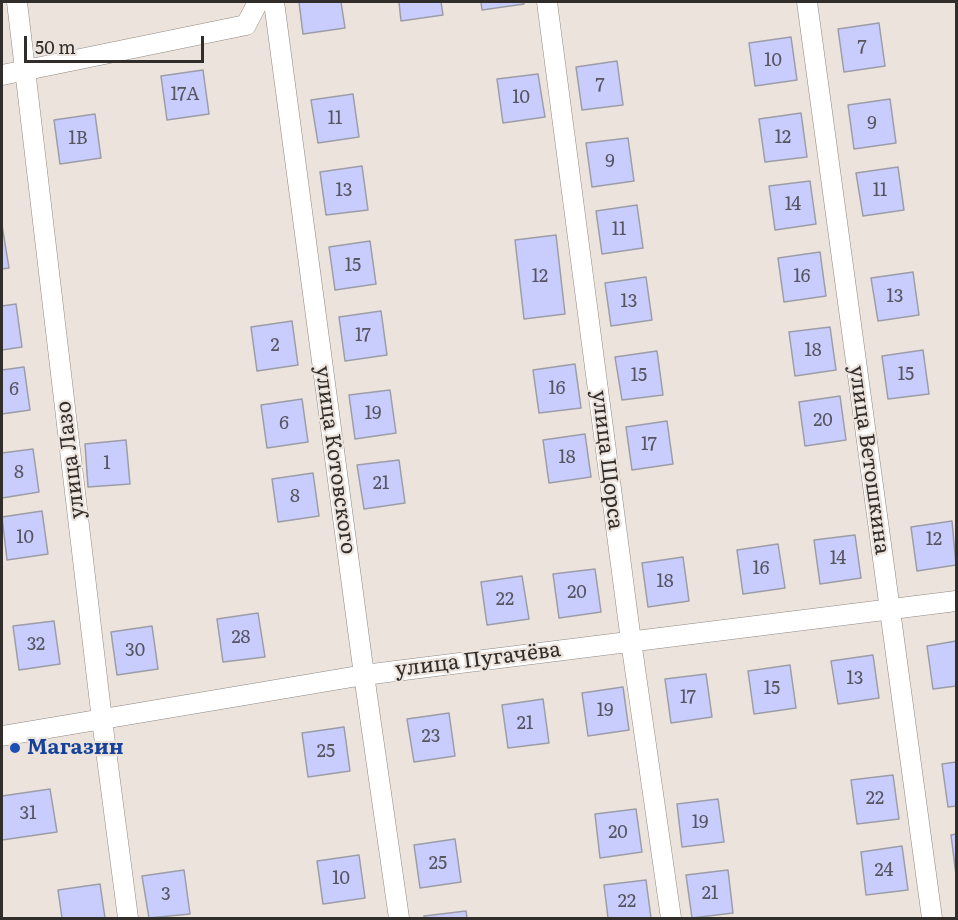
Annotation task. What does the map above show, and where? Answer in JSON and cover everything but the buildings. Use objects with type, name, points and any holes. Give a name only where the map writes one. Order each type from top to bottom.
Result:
[{"type":"street","name":"улица Лазо","points":[[17,2],[102,720],[128,918]]},
{"type":"street","points":[[2,75],[246,25],[258,2]]},
{"type":"street","name":"улица Котовского","points":[[274,2],[364,675],[399,918]]},
{"type":"street","name":"улица Щорса","points":[[547,2],[631,641],[671,918]]},
{"type":"street","name":"улица Ветошкина","points":[[807,2],[932,918]]},
{"type":"street","name":"улица Пугачёва","points":[[2,736],[364,675],[957,601]]},
{"type":"place","name":"Магазин","points":[[15,748]]}]
